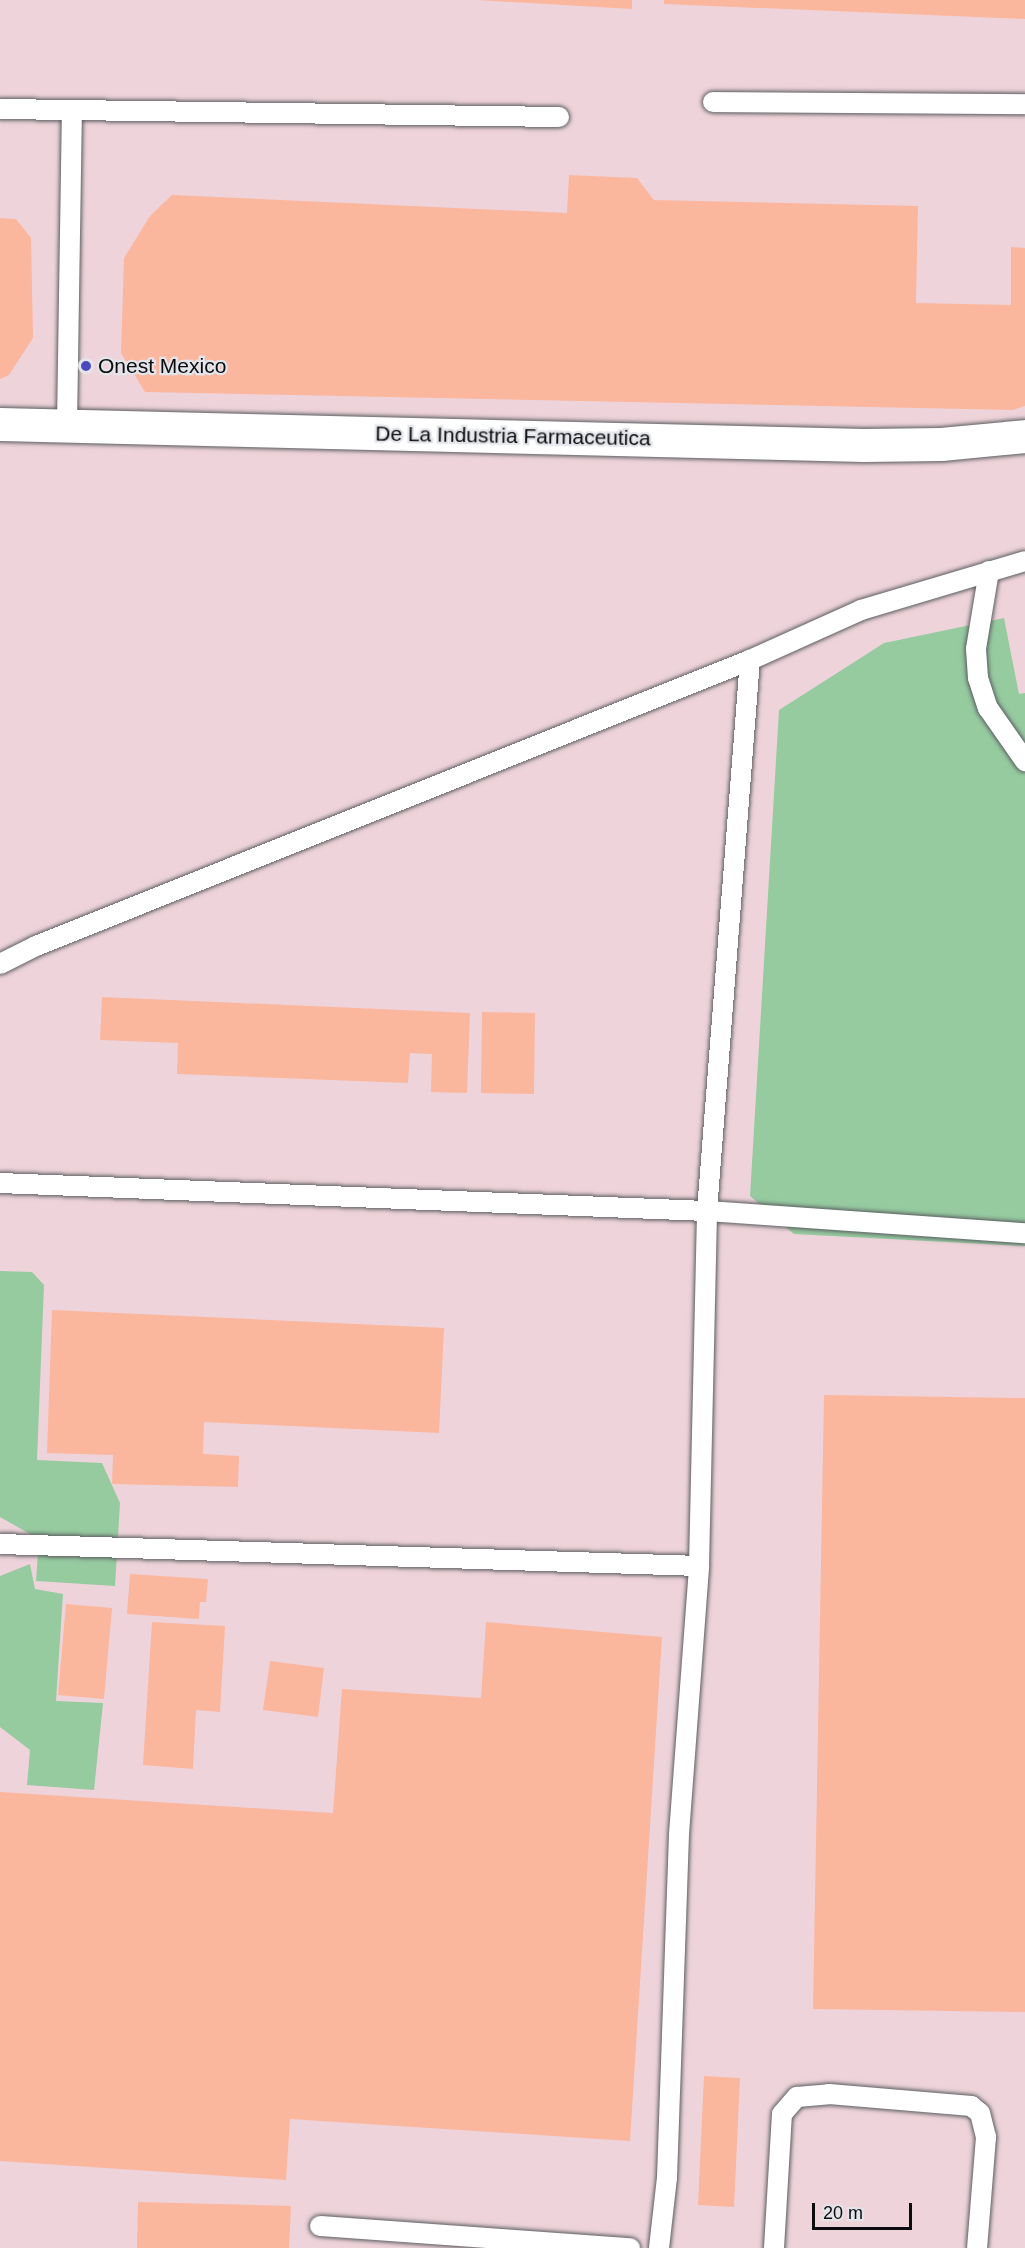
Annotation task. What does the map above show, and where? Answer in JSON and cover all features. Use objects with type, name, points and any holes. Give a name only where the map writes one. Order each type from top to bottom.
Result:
[{"type":"main road","name":"De La Industria Farmaceutica","points":[[0,424],[864,445],[941,444],[1025,436]]},
{"type":"lane","points":[[713,102],[1025,104]]},
{"type":"lane","points":[[0,109],[72,112],[559,117]]},
{"type":"lane","points":[[67,424],[72,112]]},
{"type":"lane","points":[[0,964],[36,946],[750,660],[861,610],[1025,561]]},
{"type":"lane","points":[[989,571],[976,649],[978,678],[988,708],[1025,761]]},
{"type":"lane","points":[[659,2248],[667,2178],[679,1834],[699,1566],[707,1211],[750,660]]},
{"type":"lane","points":[[0,1183],[707,1211],[1025,1233]]},
{"type":"lane","points":[[0,1544],[699,1566]]},
{"type":"lane","points":[[774,2248],[782,2114],[797,2097],[829,2094],[971,2106],[980,2113],[986,2137],[977,2248]]},
{"type":"lane","points":[[320,2226],[630,2248]]},
{"type":"shaded area","points":[[0,0],[1025,0],[1025,2248],[0,2248]]},
{"type":"green space","points":[[1004,618],[1019,694],[1025,693],[1025,1246],[794,1234],[750,1196],[779,710],[884,643]]},
{"type":"green space","points":[[0,1271],[32,1272],[44,1285],[37,1460],[102,1463],[120,1503],[115,1586],[36,1581],[39,1539],[0,1517]]},
{"type":"green space","points":[[30,1564],[35,1589],[63,1594],[56,1701],[103,1703],[94,1790],[27,1785],[30,1750],[0,1727],[0,1576]]},
{"type":"building","points":[[477,0],[632,0],[632,9]]},
{"type":"building","points":[[664,0],[1025,0],[1025,19],[664,4]]},
{"type":"building","points":[[569,175],[637,178],[654,200],[918,206],[916,303],[1011,305],[1011,247],[1025,248],[1025,406],[1013,410],[145,392],[121,353],[124,258],[150,216],[172,195],[567,213]]},
{"type":"building","points":[[0,218],[16,219],[31,238],[33,338],[9,375],[0,379]]},
{"type":"building","points":[[102,997],[470,1013],[467,1093],[431,1092],[432,1054],[410,1053],[408,1083],[177,1074],[178,1043],[100,1040]]},
{"type":"building","points":[[482,1012],[535,1013],[534,1094],[481,1093]]},
{"type":"building","points":[[52,1310],[444,1328],[439,1433],[204,1422],[203,1454],[239,1456],[238,1487],[112,1484],[113,1455],[47,1453]]},
{"type":"building","points":[[824,1395],[1025,1398],[1025,2012],[813,2009]]},
{"type":"building","points":[[130,1574],[208,1579],[206,1602],[200,1602],[199,1619],[127,1614]]},
{"type":"building","points":[[66,1604],[112,1608],[104,1699],[58,1695]]},
{"type":"building","points":[[152,1622],[225,1626],[220,1712],[196,1710],[193,1769],[143,1765]]},
{"type":"building","points":[[486,1622],[662,1637],[630,2141],[290,2119],[286,2180],[0,2161],[0,1792],[333,1813],[342,1689],[481,1698]]},
{"type":"building","points":[[270,1661],[324,1668],[318,1717],[263,1710]]},
{"type":"building","points":[[704,2076],[740,2078],[734,2207],[698,2205]]},
{"type":"building","points":[[138,2202],[291,2206],[289,2248],[137,2248]]},
{"type":"place","name":"Onest Mexico","points":[[86,366]]}]
